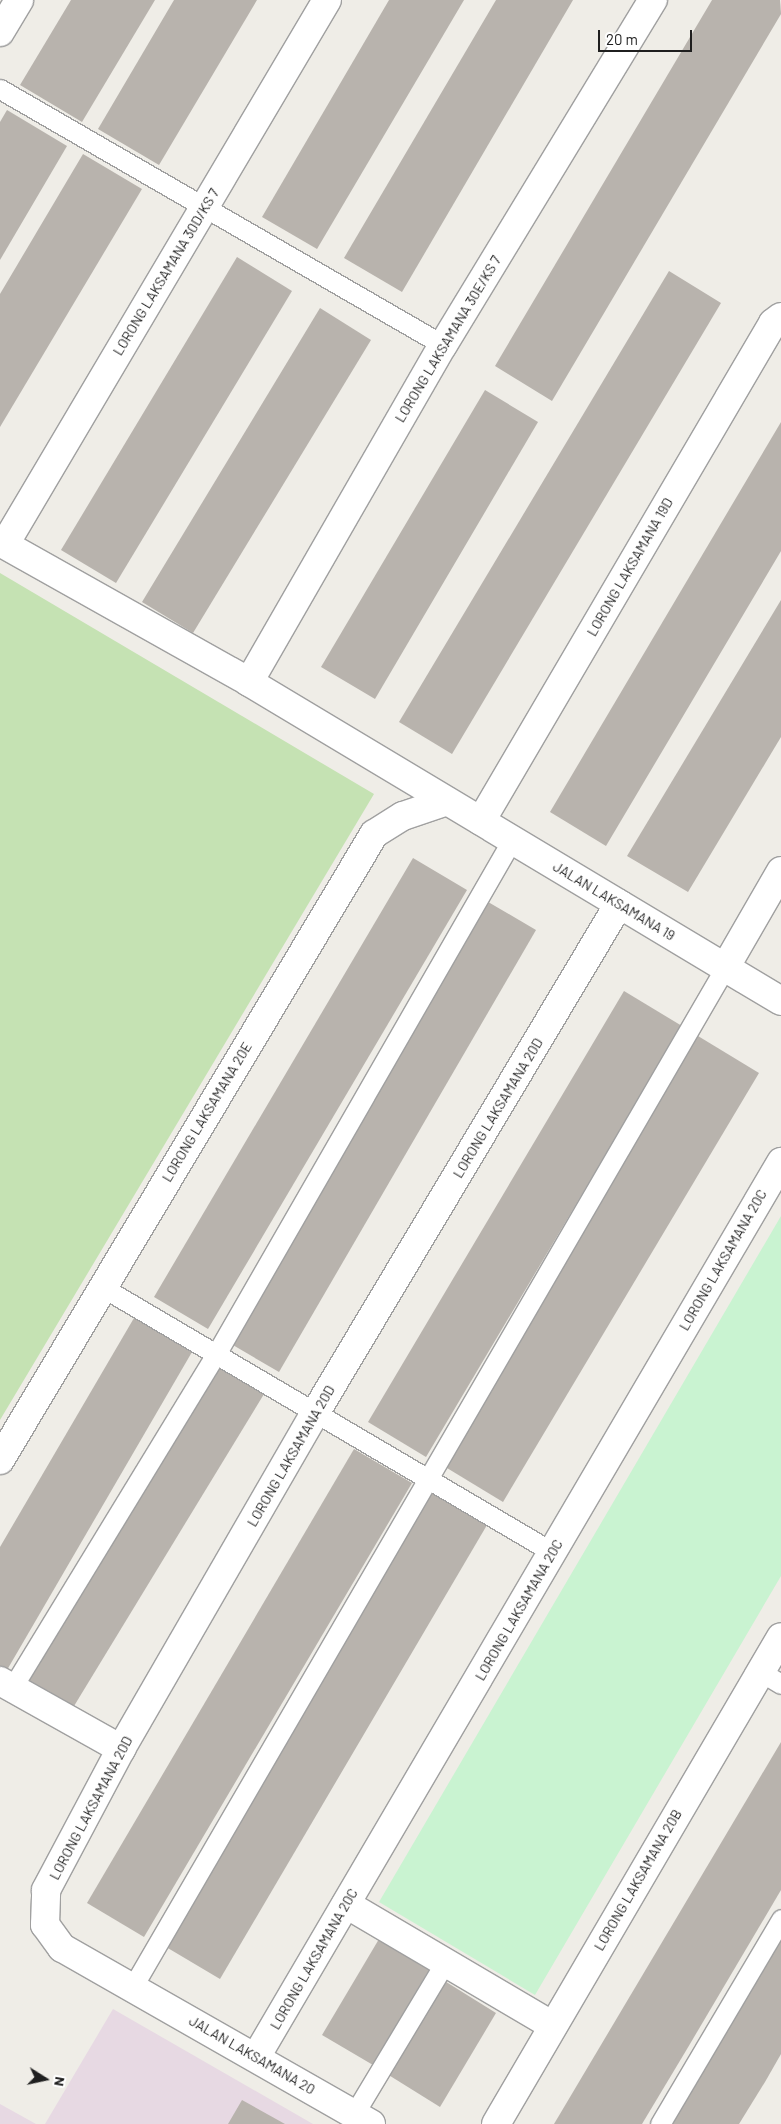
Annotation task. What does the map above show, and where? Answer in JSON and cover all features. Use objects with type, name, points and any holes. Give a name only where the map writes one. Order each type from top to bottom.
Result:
[{"type":"street","points":[[0,32],[19,0]]},
{"type":"street","name":"LORONG LAKSAMANA 30D/KS 7","points":[[2,543],[327,0]]},
{"type":"street","name":"LORONG LAKSAMANA 30E/KS 7","points":[[249,682],[443,345],[653,0]]},
{"type":"street","name":"LORONG LAKSAMANA 19D","points":[[481,821],[773,323],[781,316]]},
{"type":"street","name":"JALAN LAKSAMANA 19","points":[[2,543],[249,682],[781,1001]]},
{"type":"street","name":"LORONG LAKSAMANA 20E","points":[[0,1460],[374,834],[403,816],[447,801]]},
{"type":"street","points":[[725,968],[781,871]]},
{"type":"street","name":"LORONG LAKSAMANA 20D","points":[[132,1988],[62,1948],[45,1925],[46,1890],[121,1749],[314,1416],[619,904]]},
{"type":"street","name":"LORONG LAKSAMANA 20C","points":[[256,2057],[781,1162]]},
{"type":"street","name":"LORONG LAKSAMANA 20B","points":[[496,2124],[553,2026],[771,1678],[781,1637]]},
{"type":"street","points":[[6,1685],[121,1749]]},
{"type":"street","points":[[346,1904],[444,1964],[553,2026]]},
{"type":"street","name":"JALAN LAKSAMANA 20","points":[[132,1988],[363,2119]]},
{"type":"lane","points":[[0,89],[443,345]]},
{"type":"lane","points":[[6,1685],[215,1356],[512,840]]},
{"type":"lane","points":[[132,1988],[425,1478],[725,968]]},
{"type":"lane","points":[[102,1287],[314,1416],[552,1552]]},
{"type":"lane","points":[[660,2124],[781,1919]]},
{"type":"lane","points":[[363,2119],[444,1964]]},
{"type":"shaded area","points":[[113,2009],[313,2124],[45,2124]]},
{"type":"shaded area","points":[[0,2104],[36,2124],[0,2124]]},
{"type":"green space","points":[[0,573],[374,794],[0,1420]]},
{"type":"green space","points":[[781,1216],[781,1576],[535,1995],[379,1902]]},
{"type":"building","points":[[71,0],[155,0],[82,122],[20,85]]},
{"type":"building","points":[[174,0],[257,0],[159,165],[98,129]]},
{"type":"building","points":[[389,0],[464,0],[317,249],[262,217]]},
{"type":"building","points":[[496,0],[573,0],[402,292],[344,258]]},
{"type":"building","points":[[712,0],[780,0],[781,14],[552,401],[495,366]]},
{"type":"building","points":[[7,110],[67,146],[0,260],[0,122]]},
{"type":"building","points":[[83,154],[142,189],[0,427],[0,294]]},
{"type":"building","points":[[237,257],[292,291],[116,583],[61,550]]},
{"type":"building","points":[[669,271],[721,303],[452,754],[399,722]]},
{"type":"building","points":[[320,308],[371,340],[193,633],[142,602]]},
{"type":"building","points":[[485,390],[538,422],[375,699],[321,667]]},
{"type":"building","points":[[781,422],[781,551],[606,846],[550,812]]},
{"type":"building","points":[[781,600],[781,737],[688,892],[627,856]]},
{"type":"building","points":[[413,858],[467,890],[208,1329],[154,1297]]},
{"type":"building","points":[[483,899],[536,930],[279,1372],[226,1341]]},
{"type":"building","points":[[624,991],[682,1026],[426,1457],[368,1422]]},
{"type":"building","points":[[698,1036],[759,1073],[503,1502],[442,1465]]},
{"type":"building","points":[[134,1318],[192,1352],[7,1670],[0,1666],[0,1547]]},
{"type":"building","points":[[214,1363],[264,1394],[71,1711],[21,1680]]},
{"type":"building","points":[[354,1449],[412,1483],[144,1937],[87,1903]]},
{"type":"building","points":[[426,1489],[487,1525],[220,1979],[161,1944]]},
{"type":"building","points":[[781,1742],[781,1890],[687,2049],[642,2124],[554,2124]]},
{"type":"building","points":[[781,1925],[781,2054],[765,2082],[739,2124],[662,2124]]},
{"type":"building","points":[[379,1939],[429,1970],[373,2065],[322,2035]]},
{"type":"building","points":[[443,1980],[496,2013],[440,2107],[387,2074]]},
{"type":"building","points":[[242,2100],[285,2124],[228,2124]]}]
